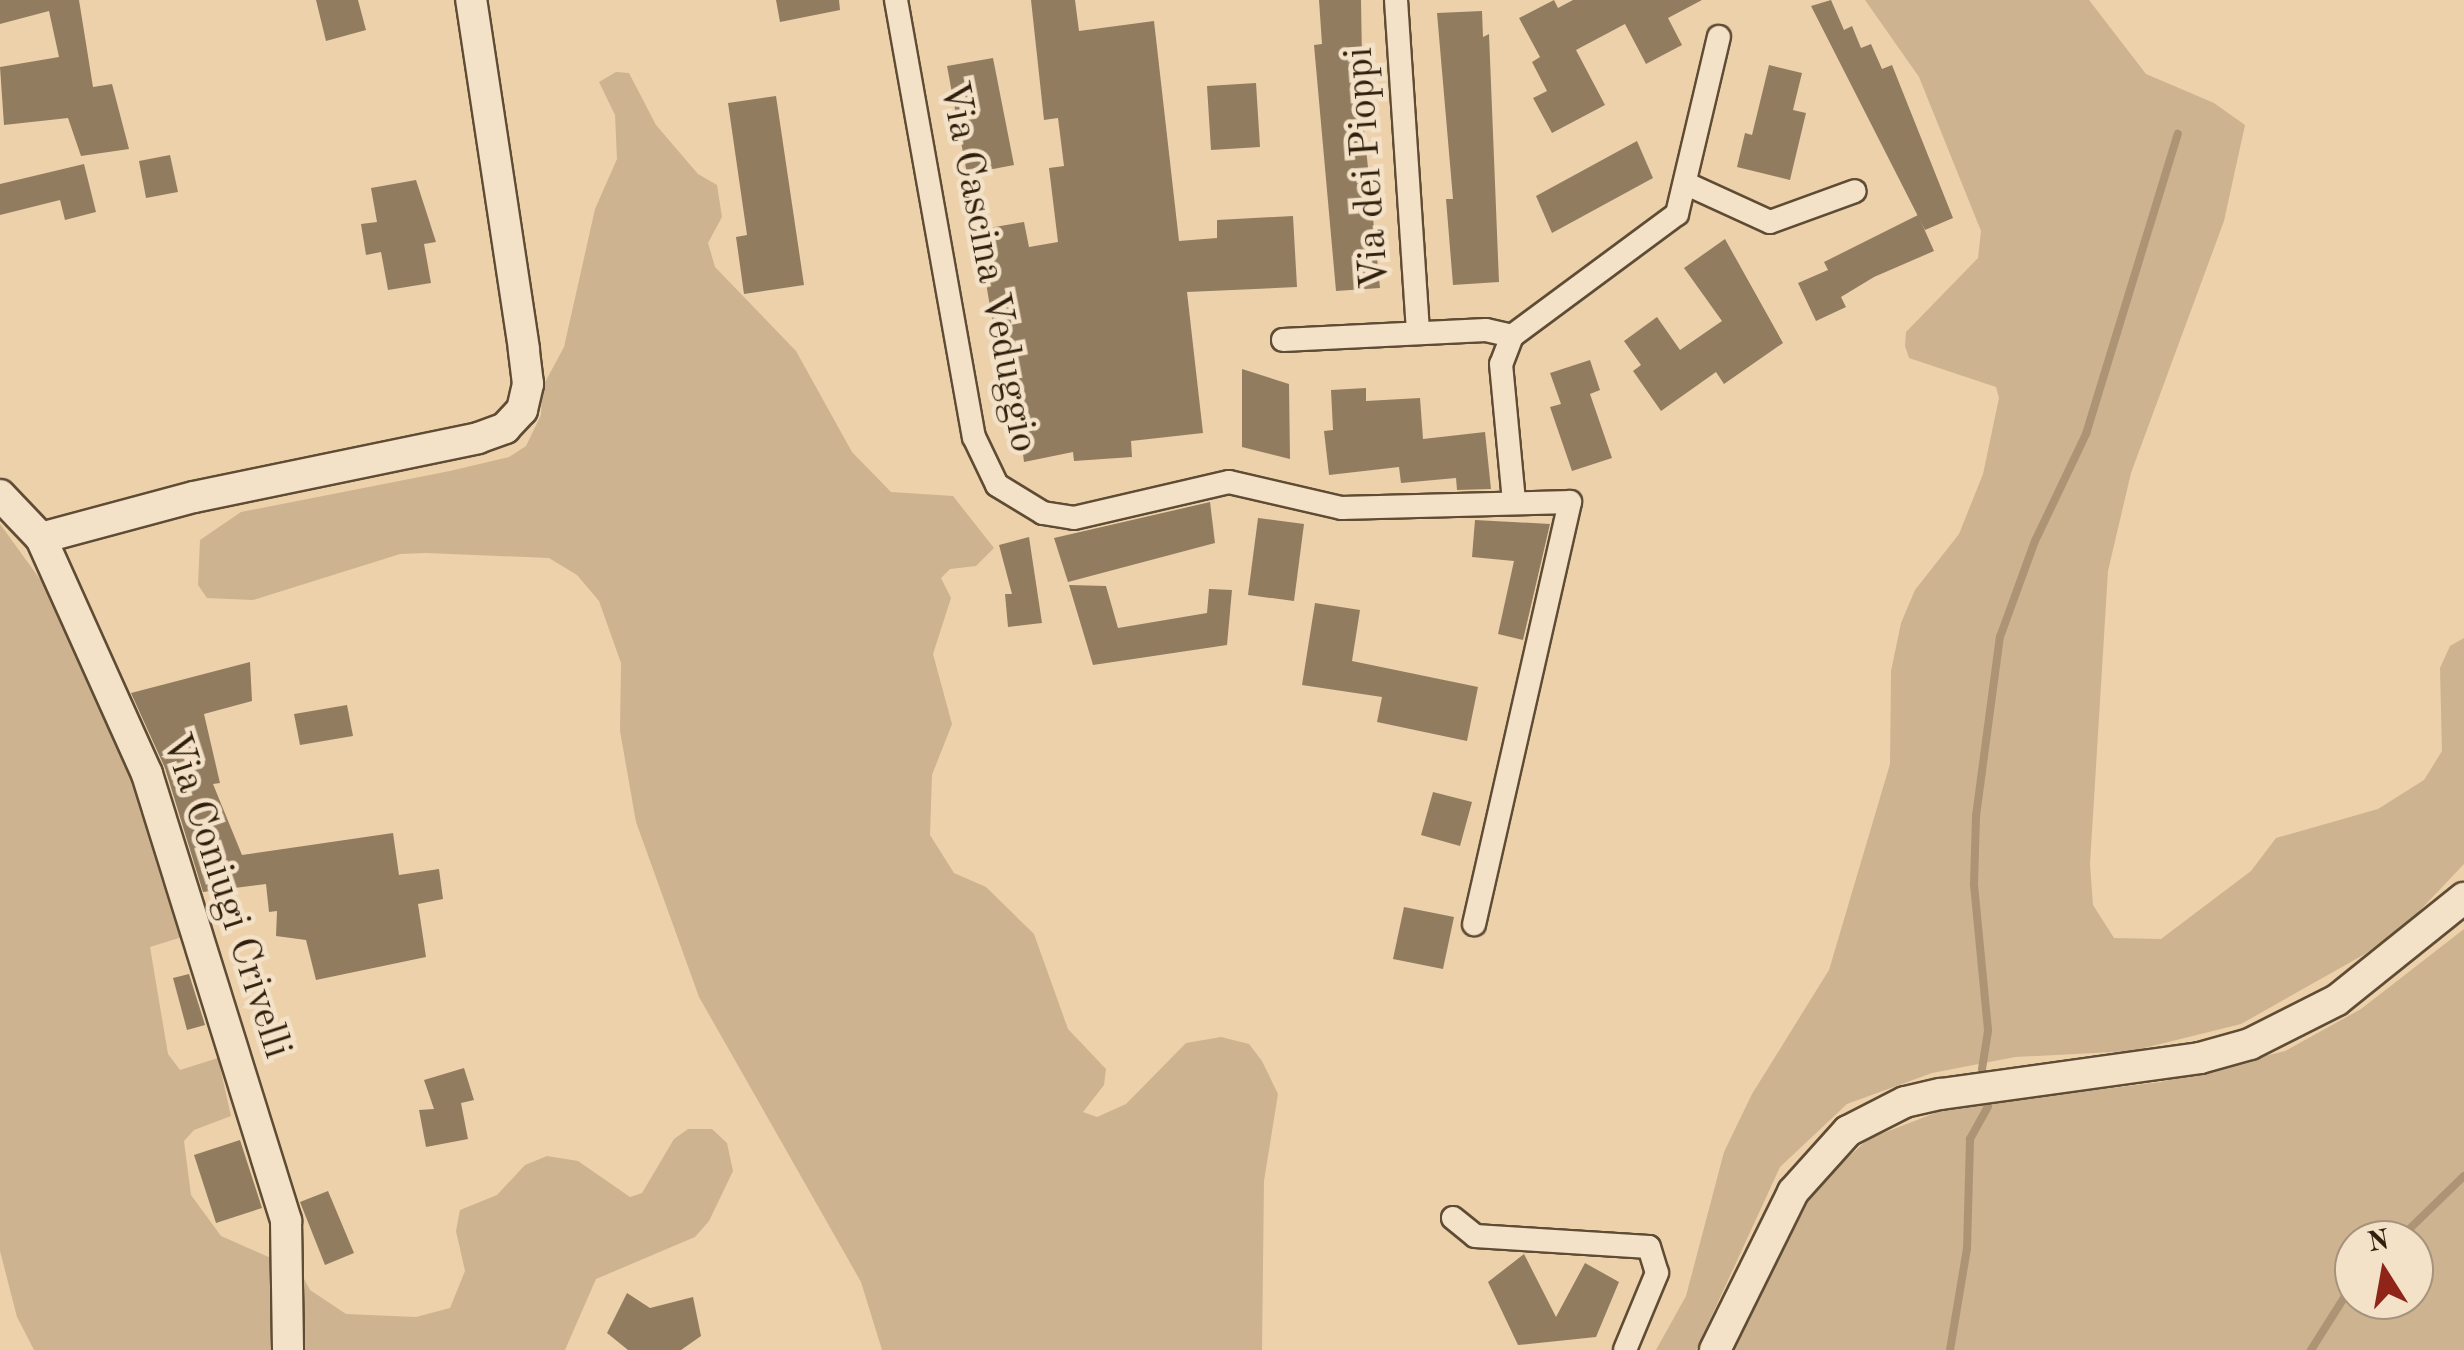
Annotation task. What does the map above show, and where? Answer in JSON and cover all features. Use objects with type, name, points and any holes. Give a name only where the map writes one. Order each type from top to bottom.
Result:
[{"type":"street","points":[[41,538],[194,498],[478,438],[505,428],[522,410],[528,384],[524,349],[471,0]]},
{"type":"street","name":"Via Cascina Veduggio","points":[[896,0],[974,438],[996,484],[1044,513],[1074,518],[1229,482],[1342,508],[1570,502],[1474,924]]},
{"type":"street","name":"Via dei Pioppi","points":[[1396,0],[1418,331]]},
{"type":"street","points":[[1514,502],[1501,364],[1512,336],[1648,240],[1677,214],[1688,185],[1720,38]]},
{"type":"street","points":[[1688,185],[1770,222],[1855,191]]},
{"type":"street","name":"Via dei Pioppi","points":[[1284,340],[1418,331],[1512,336]]},
{"type":"street","name":"Via Coniugi Crivelli","points":[[0,495],[41,538],[147,774],[275,1179],[291,1254],[288,1350]]},
{"type":"street","points":[[1715,1350],[1793,1192],[1848,1131],[1906,1102],[1941,1094],[2200,1058],[2250,1044],[2337,1000],[2464,898]]},
{"type":"street","points":[[1453,1218],[1475,1236],[1650,1247],[1657,1273],[1625,1350]]},
{"type":"shaded area","points":[[1865,0],[2089,0],[2146,74],[2214,103],[2245,125],[2224,221],[2131,473],[2108,571],[2090,864],[2093,905],[2114,938],[2161,939],[2251,871],[2276,838],[2378,809],[2424,780],[2442,751],[2440,668],[2450,646],[2464,638],[2464,864],[2409,922],[2365,954],[2241,1024],[2132,1051],[2015,1057],[1932,1073],[1847,1104],[1780,1167],[1696,1350],[1656,1350],[1686,1296],[1724,1152],[1752,1094],[1829,970],[1890,764],[1891,671],[1901,623],[1915,590],[1959,534],[1983,474],[1999,398],[1996,387],[1909,358],[1906,332],[1978,258],[1981,231],[1919,77]]},
{"type":"shaded area","points":[[616,72],[629,73],[656,125],[698,174],[717,185],[722,217],[708,243],[715,267],[796,351],[852,452],[891,492],[953,496],[994,548],[976,566],[950,569],[941,578],[951,598],[933,654],[952,724],[932,775],[930,835],[954,873],[986,887],[1034,934],[1068,1029],[1106,1069],[1104,1085],[1083,1112],[1097,1117],[1126,1104],[1186,1043],[1221,1037],[1249,1044],[1262,1061],[1278,1094],[1264,1181],[1262,1350],[882,1350],[861,1282],[699,997],[636,822],[620,731],[621,663],[599,601],[577,575],[549,558],[426,553],[400,554],[253,600],[207,598],[198,585],[200,540],[241,512],[450,471],[509,457],[526,446],[541,415],[542,388],[564,347],[595,209],[617,159],[615,115],[599,82]]},
{"type":"shaded area","points":[[0,524],[58,604],[137,778],[182,937],[150,947],[168,1054],[180,1070],[218,1058],[231,1116],[194,1130],[184,1141],[191,1195],[221,1236],[300,1271],[310,1290],[346,1314],[416,1317],[450,1308],[465,1271],[456,1231],[460,1210],[497,1195],[525,1165],[547,1156],[578,1161],[630,1197],[642,1193],[674,1139],[688,1129],[712,1129],[727,1143],[733,1171],[709,1221],[695,1237],[596,1279],[565,1350],[34,1350],[17,1317],[0,1251]]},
{"type":"shaded area","points":[[2464,929],[2464,1350],[1733,1350],[1801,1201],[1868,1139],[1948,1108],[2161,1082],[2285,1051],[2361,1009]]},
{"type":"building","points":[[0,0],[79,0],[93,87],[112,84],[129,149],[81,156],[68,118],[4,125],[0,67],[59,57],[49,11],[0,24]]},
{"type":"building","points":[[316,0],[358,0],[366,30],[326,41]]},
{"type":"building","points":[[776,0],[839,0],[840,10],[780,22]]},
{"type":"building","points":[[1031,0],[1075,0],[1079,31],[1154,21],[1179,241],[1217,238],[1217,220],[1293,216],[1297,287],[1187,292],[1203,433],[1131,441],[1132,457],[1074,461],[1073,452],[1024,462],[1008,333],[995,336],[977,230],[1024,222],[1029,247],[1058,242],[1049,168],[1064,166],[1058,118],[1044,120]]},
{"type":"building","points":[[1319,0],[1361,0],[1363,118],[1380,288],[1336,291],[1314,45],[1322,44]]},
{"type":"building","points":[[1554,0],[1558,8],[1573,0],[1702,0],[1668,18],[1682,45],[1646,64],[1625,24],[1576,50],[1605,105],[1552,133],[1533,98],[1547,91],[1532,62],[1540,57],[1519,18]]},
{"type":"building","points":[[1831,0],[1844,30],[1852,26],[1861,48],[1871,44],[1882,69],[1892,65],[1953,218],[1925,230],[1811,6]]},
{"type":"building","points":[[1482,11],[1483,37],[1489,34],[1499,282],[1453,285],[1446,199],[1453,199],[1437,13]]},
{"type":"building","points":[[993,58],[1014,165],[967,174],[947,66]]},
{"type":"building","points":[[1769,65],[1802,73],[1793,110],[1806,113],[1790,180],[1737,167],[1745,133],[1752,135]]},
{"type":"building","points":[[1256,83],[1260,147],[1211,150],[1207,86]]},
{"type":"building","points":[[776,96],[804,285],[744,294],[736,237],[747,235],[728,103]]},
{"type":"building","points":[[1637,141],[1653,178],[1552,233],[1536,196]]},
{"type":"building","points":[[170,155],[178,192],[146,198],[139,161]]},
{"type":"building","points":[[84,164],[96,212],[65,220],[60,200],[0,215],[0,184]]},
{"type":"building","points":[[416,180],[436,242],[424,244],[431,283],[388,290],[381,252],[366,255],[361,224],[377,222],[371,188]]},
{"type":"building","points":[[1918,215],[1934,251],[1874,277],[1841,297],[1846,307],[1816,321],[1798,283],[1828,270],[1824,262]]},
{"type":"building","points":[[1725,239],[1783,343],[1724,384],[1716,372],[1661,411],[1633,371],[1641,365],[1624,341],[1657,317],[1680,350],[1722,321],[1684,268]]},
{"type":"building","points":[[1590,360],[1600,390],[1590,394],[1612,458],[1572,471],[1550,407],[1561,404],[1550,373]]},
{"type":"building","points":[[1242,369],[1289,384],[1290,459],[1242,447]]},
{"type":"building","points":[[1366,388],[1366,401],[1420,398],[1423,439],[1485,432],[1491,489],[1457,490],[1456,478],[1401,483],[1399,467],[1329,475],[1324,431],[1333,430],[1331,390]]},
{"type":"building","points":[[1210,502],[1215,543],[1068,582],[1054,538]]},
{"type":"building","points":[[1258,518],[1304,524],[1294,601],[1248,595]]},
{"type":"building","points":[[1475,520],[1550,524],[1523,640],[1498,634],[1514,561],[1472,557]]},
{"type":"building","points":[[1029,537],[1042,623],[1008,627],[1005,594],[1012,594],[999,545]]},
{"type":"building","points":[[1069,585],[1106,586],[1118,628],[1207,613],[1209,589],[1232,590],[1227,645],[1093,665]]},
{"type":"building","points":[[1315,603],[1360,610],[1352,661],[1478,687],[1467,741],[1377,722],[1382,697],[1302,685]]},
{"type":"building","points":[[250,662],[252,701],[204,714],[220,783],[213,784],[242,855],[393,833],[399,875],[439,869],[443,899],[418,904],[426,957],[316,980],[306,940],[276,936],[277,911],[269,912],[266,884],[203,892],[165,768],[131,693]]},
{"type":"building","points":[[347,705],[353,736],[300,745],[294,714]]},
{"type":"building","points":[[1433,792],[1472,802],[1460,846],[1421,835]]},
{"type":"building","points":[[1404,907],[1454,917],[1443,969],[1393,959]]},
{"type":"building","points":[[189,974],[205,1025],[187,1030],[173,978]]},
{"type":"building","points":[[464,1068],[474,1100],[461,1103],[468,1139],[426,1147],[419,1110],[434,1109],[424,1080]]},
{"type":"building","points":[[240,1140],[262,1208],[216,1223],[194,1155]]},
{"type":"building","points":[[328,1191],[354,1253],[325,1265],[300,1202]]},
{"type":"building","points":[[1524,1254],[1556,1317],[1585,1263],[1619,1282],[1596,1337],[1518,1345],[1488,1282]]},
{"type":"building","points":[[627,1293],[650,1308],[693,1297],[701,1336],[681,1350],[628,1350],[607,1333]]},
{"type":"waterway","points":[[1982,1069],[1988,1030],[1974,884],[1976,816],[2000,637],[2035,541],[2086,434],[2178,134]]},
{"type":"waterway","points":[[1950,1350],[1967,1248],[1970,1139],[1988,1107]]},
{"type":"waterway","points":[[2419,1220],[2464,1176]]},
{"type":"waterway","points":[[2311,1350],[2334,1314]]}]
